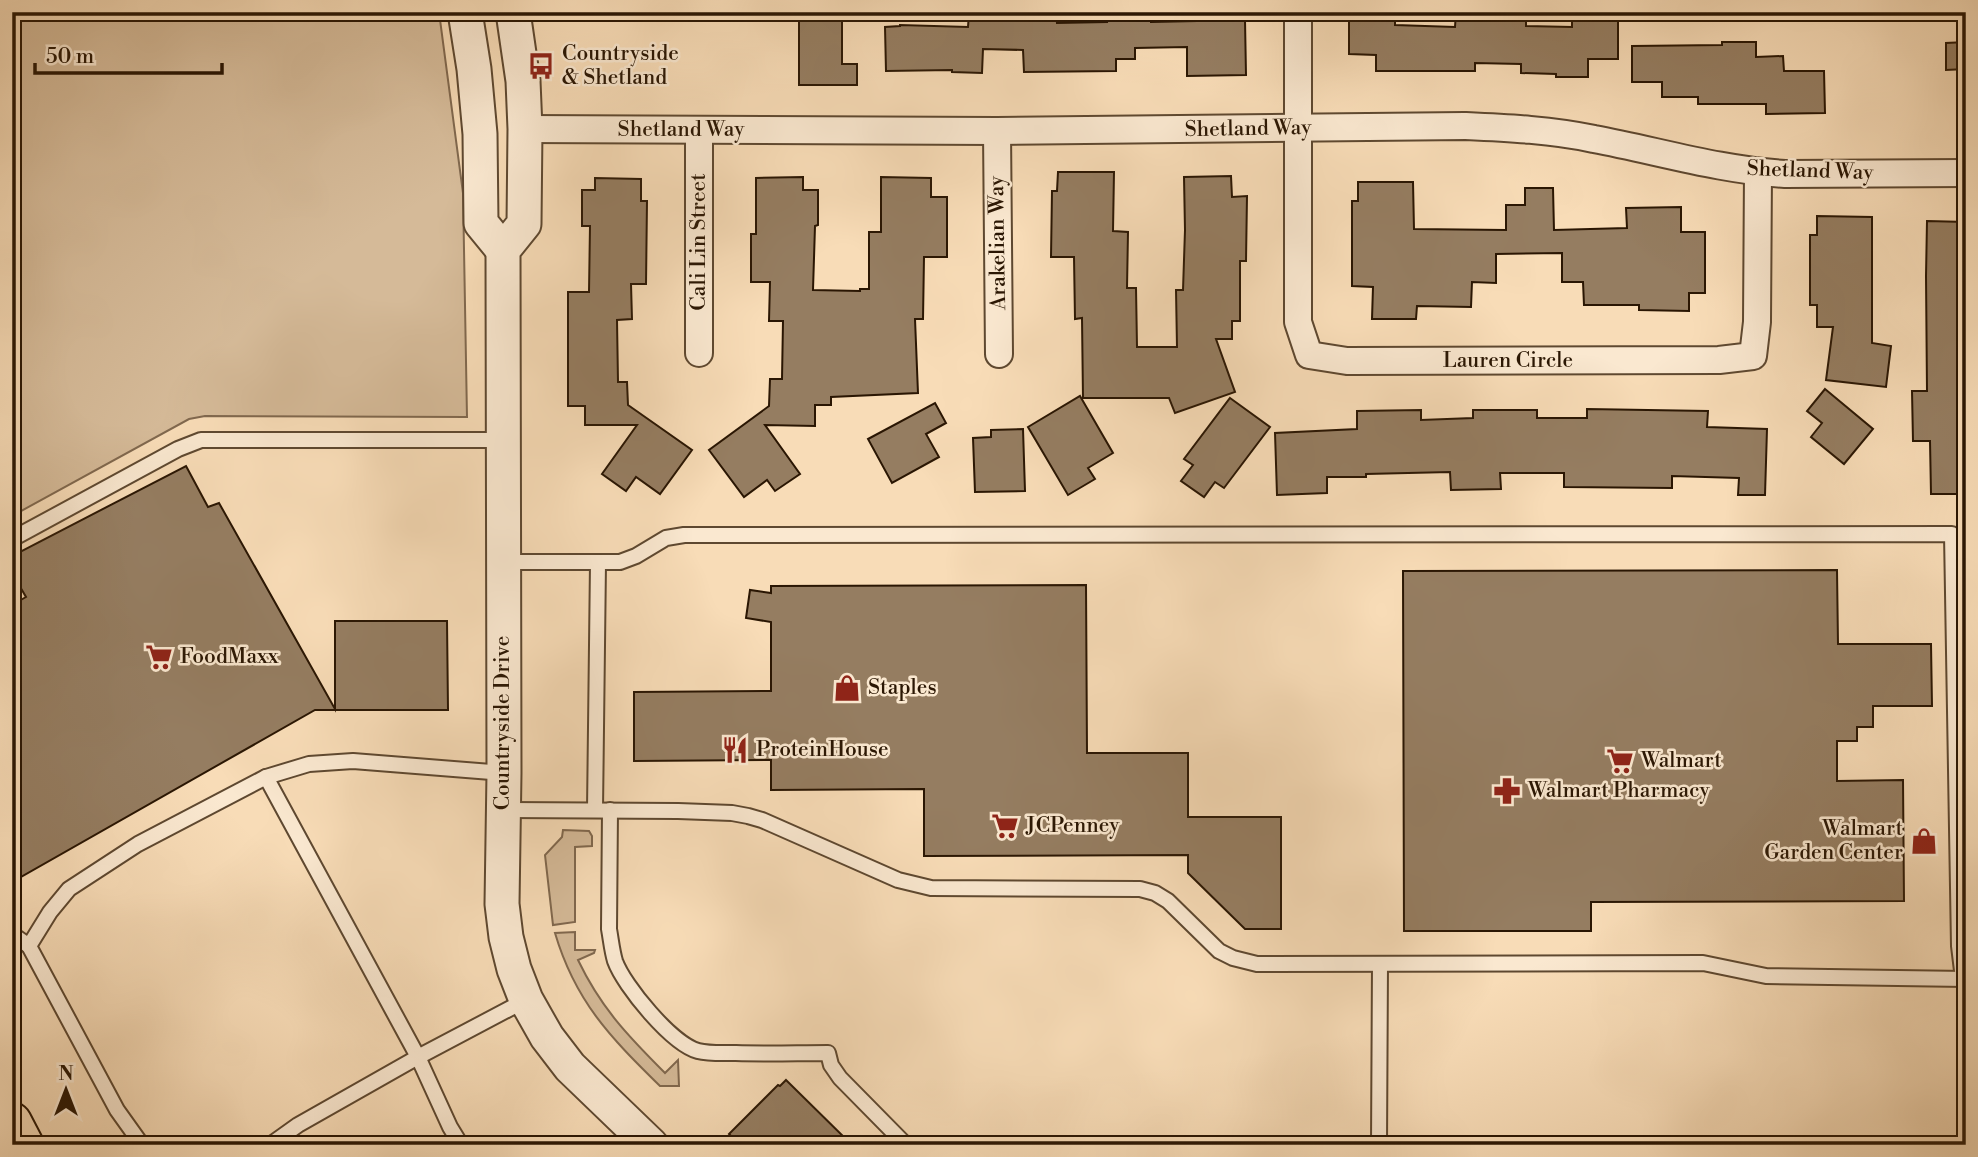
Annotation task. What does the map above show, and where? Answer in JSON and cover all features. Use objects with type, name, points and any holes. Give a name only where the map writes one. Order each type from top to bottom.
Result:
[{"type":"highway","points":[[12,1122],[24,1145]]},
{"type":"street","points":[[465,12],[480,134],[481,223],[503,250],[524,224],[523,81],[513,12]]},
{"type":"street","points":[[1298,12],[1300,128]]},
{"type":"street","name":"Shetland Way","points":[[525,129],[997,131],[1465,126],[1530,129],[1592,138],[1715,166],[1758,172],[1966,173]]},
{"type":"street","name":"Lauren Circle","points":[[1300,128],[1298,322],[1309,355],[1347,361],[1719,360],[1753,356],[1757,321],[1758,172]]},
{"type":"street","name":"Cali Lin Street","points":[[699,130],[699,353]]},
{"type":"street","name":"Arakelian Way","points":[[997,131],[999,354]]},
{"type":"street","name":"Countryside Drive","points":[[503,250],[502,904],[506,937],[526,1000],[547,1037],[570,1067],[651,1145]]},
{"type":"lane","points":[[12,539],[178,449],[201,440],[503,440]]},
{"type":"lane","points":[[503,810],[715,812],[748,816],[898,880],[931,888],[1140,889],[1155,893],[1168,901],[1219,951],[1244,962],[1257,964],[1703,963],[1766,976],[1964,979],[1959,933],[1959,534],[684,535],[666,538],[629,560],[598,563],[504,562]]},
{"type":"lane","points":[[598,563],[602,810],[609,929],[616,963],[626,981],[657,1020],[678,1041],[696,1051],[738,1054],[828,1053],[831,1065],[840,1078],[906,1145]]},
{"type":"lane","points":[[30,946],[50,912],[69,889],[138,844],[266,777],[309,764],[354,761],[504,773]]},
{"type":"lane","points":[[266,777],[418,1058],[461,1145]]},
{"type":"lane","points":[[12,934],[30,946],[117,1110],[142,1145]]},
{"type":"lane","points":[[1379,1145],[1380,964]]},
{"type":"lane","points":[[271,1145],[298,1125],[526,1000]]},
{"type":"shaded area","points":[[12,12],[439,12],[463,193],[467,417],[205,416],[189,419],[12,516]]},
{"type":"shaded area","points":[[563,830],[589,831],[592,846],[575,847],[575,922],[553,925],[545,855],[562,837]]},
{"type":"shaded area","points":[[575,932],[575,950],[595,950],[578,960],[596,993],[627,1034],[665,1073],[678,1060],[679,1086],[660,1086],[596,1017],[573,979],[555,933]]},
{"type":"building","points":[[799,12],[842,12],[842,64],[857,64],[857,85],[799,85]]},
{"type":"building","points":[[1106,12],[1132,12],[1132,20],[1151,19],[1151,22],[1245,20],[1246,75],[1187,76],[1187,47],[1135,48],[1135,59],[1116,59],[1116,71],[1024,72],[1023,50],[983,49],[982,73],[952,70],[886,71],[885,27],[968,27],[969,13],[1056,13],[1057,23],[1107,22]]},
{"type":"building","points":[[1349,12],[1395,13],[1395,25],[1455,27],[1456,12],[1526,12],[1526,26],[1572,27],[1572,18],[1618,18],[1618,59],[1588,59],[1588,77],[1521,73],[1521,64],[1475,63],[1475,71],[1376,71],[1376,55],[1349,54]]},
{"type":"building","points":[[1722,42],[1756,42],[1756,57],[1783,56],[1784,71],[1824,71],[1825,113],[1766,114],[1766,104],[1698,104],[1698,97],[1662,97],[1662,82],[1632,82],[1632,46],[1722,45]]},
{"type":"building","points":[[1966,42],[1966,69],[1946,70],[1946,43]]},
{"type":"building","points":[[1058,172],[1114,172],[1113,231],[1128,232],[1127,288],[1136,288],[1137,347],[1177,347],[1176,290],[1183,290],[1184,177],[1231,176],[1232,197],[1247,196],[1246,261],[1240,261],[1240,321],[1232,321],[1232,339],[1216,339],[1235,392],[1175,413],[1169,398],[1083,398],[1082,318],[1075,319],[1074,257],[1051,257],[1052,191],[1057,191]]},
{"type":"building","points":[[803,177],[803,190],[818,190],[813,290],[869,289],[869,232],[881,232],[881,177],[931,178],[931,197],[947,197],[947,257],[924,257],[923,319],[915,319],[918,393],[831,397],[831,405],[815,405],[815,426],[765,425],[800,474],[775,491],[767,480],[744,497],[709,450],[769,406],[770,379],[782,379],[783,321],[769,321],[770,282],[751,282],[751,234],[756,234],[756,178]]},
{"type":"building","points":[[595,178],[641,179],[641,201],[647,201],[646,284],[631,284],[632,319],[617,320],[618,382],[627,382],[628,405],[692,450],[660,494],[636,477],[626,491],[602,474],[637,425],[585,425],[585,406],[568,406],[568,292],[589,292],[590,226],[582,226],[582,190],[595,190]]},
{"type":"building","points":[[1358,182],[1413,182],[1414,229],[1506,230],[1506,205],[1525,205],[1525,188],[1553,188],[1554,230],[1627,228],[1626,208],[1681,207],[1681,232],[1705,232],[1705,293],[1689,293],[1689,311],[1639,310],[1639,305],[1584,305],[1583,282],[1562,282],[1562,253],[1496,254],[1496,283],[1472,282],[1471,307],[1417,306],[1416,319],[1372,319],[1373,287],[1352,286],[1352,201],[1358,201]]},
{"type":"building","points":[[1817,216],[1872,217],[1872,343],[1891,346],[1886,387],[1826,380],[1833,327],[1817,327],[1817,305],[1810,305],[1810,235],[1817,235]]},
{"type":"building","points":[[1927,221],[1966,222],[1966,494],[1931,494],[1930,441],[1913,441],[1912,391],[1927,391]]},
{"type":"building","points":[[1825,389],[1873,429],[1844,464],[1811,437],[1822,423],[1807,411]]},
{"type":"building","points":[[1080,396],[1113,453],[1088,468],[1095,479],[1068,495],[1028,427]]},
{"type":"building","points":[[1230,398],[1270,427],[1224,488],[1215,482],[1204,497],[1181,481],[1193,465],[1184,459]]},
{"type":"building","points":[[935,403],[946,423],[926,434],[939,457],[892,483],[868,439]]},
{"type":"building","points":[[1587,409],[1708,411],[1707,427],[1767,429],[1765,495],[1738,495],[1739,478],[1672,476],[1672,488],[1564,487],[1564,473],[1500,473],[1501,489],[1451,490],[1450,472],[1327,477],[1327,493],[1277,495],[1275,433],[1357,429],[1357,411],[1421,410],[1421,420],[1473,418],[1473,410],[1537,410],[1537,418],[1587,418]]},
{"type":"building","points":[[1023,429],[1025,491],[975,492],[973,438],[991,437],[991,430]]},
{"type":"building","name":"FoodMaxx","points":[[186,466],[208,507],[219,503],[335,709],[335,621],[447,621],[448,710],[315,710],[12,882],[12,605],[26,597],[12,573],[12,556]]},
{"type":"building","name":"Walmart","points":[[1837,570],[1838,644],[1931,644],[1932,706],[1873,706],[1873,727],[1857,727],[1857,741],[1837,741],[1837,781],[1903,780],[1904,901],[1591,902],[1591,931],[1404,931],[1403,571]]},
{"type":"building","points":[[1086,585],[1087,753],[1188,753],[1188,817],[1281,817],[1281,929],[1245,929],[1188,873],[1188,855],[924,856],[924,789],[771,790],[771,760],[634,761],[634,692],[771,691],[771,622],[746,618],[750,590],[771,593],[771,586]]},
{"type":"building","points":[[786,1080],[852,1145],[740,1145],[729,1134]]},
{"type":"place","name":"Countryside & Shetland","points":[[541,66]]},
{"type":"place","name":"FoodMaxx","points":[[159,657]]},
{"type":"place","name":"Staples","points":[[847,688]]},
{"type":"place","name":"ProteinHouse","points":[[735,750]]},
{"type":"place","name":"Walmart","points":[[1620,761]]},
{"type":"place","name":"Walmart Pharmacy","points":[[1507,791]]},
{"type":"place","name":"JCPenney","points":[[1005,826]]},
{"type":"place","name":"Walmart Garden Center","points":[[1924,841]]}]
